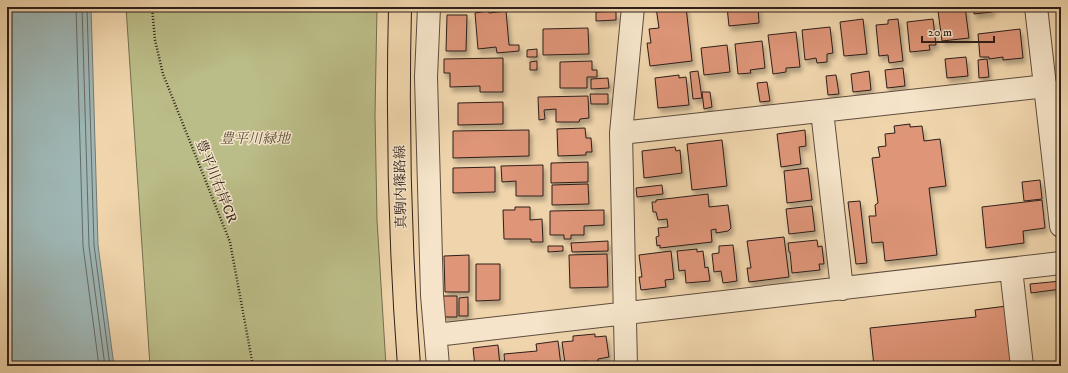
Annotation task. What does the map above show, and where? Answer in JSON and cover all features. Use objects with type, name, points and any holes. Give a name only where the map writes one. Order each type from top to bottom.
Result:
[{"type":"main road","name":"真駒内篠路線","points":[[400,7],[398,72],[399,158],[409,366]]},
{"type":"street","points":[[429,7],[426,77],[432,295],[438,366]]},
{"type":"street","points":[[626,366],[621,133],[633,7]]},
{"type":"street","points":[[1036,7],[1046,86],[1057,148],[1061,226]]},
{"type":"street","points":[[621,133],[1046,86]]},
{"type":"street","points":[[822,111],[842,289]]},
{"type":"street","points":[[436,335],[1061,263]]},
{"type":"street","points":[[1011,269],[1022,366]]},
{"type":"path","name":"豊平川右岸CR","points":[[152,7],[155,40],[162,74],[230,242],[253,366]]},
{"type":"green space","name":"豊平川緑地","points":[[126,7],[377,7],[375,115],[377,220],[386,366],[150,366]]},
{"type":"water","points":[[7,7],[91,7],[98,245],[114,366],[7,366]]},
{"type":"building","points":[[656,7],[686,7],[692,61],[650,66],[647,43],[651,43],[649,29],[659,28]]},
{"type":"building","points":[[727,7],[758,7],[759,23],[729,26]]},
{"type":"building","points":[[965,7],[969,38],[942,41],[938,11]]},
{"type":"building","points":[[974,7],[992,7],[992,12],[974,14]]},
{"type":"building","points":[[488,11],[489,13],[506,11],[509,45],[519,45],[519,51],[497,53],[496,47],[478,49],[475,13]]},
{"type":"building","points":[[616,11],[616,20],[596,21],[596,12]]},
{"type":"building","points":[[447,15],[467,15],[466,51],[446,51]]},
{"type":"building","points":[[863,19],[867,54],[844,56],[840,22]]},
{"type":"building","points":[[898,19],[903,61],[889,63],[888,55],[879,56],[876,25],[888,24],[888,20]]},
{"type":"building","points":[[933,19],[936,45],[929,45],[930,50],[910,52],[907,22]]},
{"type":"building","points":[[830,27],[833,53],[827,54],[827,62],[817,63],[816,58],[805,60],[802,30]]},
{"type":"building","points":[[588,28],[589,54],[543,55],[543,29]]},
{"type":"building","points":[[1020,29],[1023,58],[1003,60],[1003,57],[989,59],[989,57],[980,57],[978,34]]},
{"type":"building","points":[[796,32],[800,67],[786,68],[786,72],[773,74],[768,35]]},
{"type":"building","points":[[762,41],[765,68],[750,70],[751,73],[738,74],[735,44]]},
{"type":"building","points":[[727,45],[730,72],[704,75],[701,48]]},
{"type":"building","points":[[537,49],[537,57],[527,57],[527,50]]},
{"type":"building","points":[[966,57],[968,76],[947,78],[945,59]]},
{"type":"building","points":[[503,58],[503,92],[480,92],[480,86],[450,87],[450,73],[444,73],[444,59]]},
{"type":"building","points":[[987,59],[989,77],[979,78],[978,60]]},
{"type":"building","points":[[537,61],[537,70],[530,70],[530,62]]},
{"type":"building","points":[[592,61],[592,70],[597,70],[597,77],[587,77],[587,88],[560,88],[560,62]]},
{"type":"building","points":[[903,68],[905,86],[887,88],[885,70]]},
{"type":"building","points":[[698,71],[702,98],[693,99],[690,72]]},
{"type":"building","points":[[869,71],[871,90],[853,92],[851,74]]},
{"type":"building","points":[[679,75],[679,78],[686,77],[689,105],[658,108],[655,78]]},
{"type":"building","points":[[836,75],[839,94],[828,95],[826,76]]},
{"type":"building","points":[[608,78],[609,88],[591,89],[591,79]]},
{"type":"building","points":[[767,82],[770,101],[760,102],[757,83]]},
{"type":"building","points":[[702,92],[710,92],[712,107],[704,109]]},
{"type":"building","points":[[590,94],[608,94],[608,104],[591,104]]},
{"type":"building","points":[[588,96],[589,118],[580,119],[579,122],[556,122],[556,109],[544,110],[545,119],[539,120],[538,97]]},
{"type":"building","points":[[503,102],[503,124],[458,125],[458,103]]},
{"type":"building","points":[[910,124],[910,127],[922,126],[924,141],[940,139],[946,186],[929,188],[937,255],[885,261],[883,242],[872,243],[869,216],[876,216],[875,205],[878,203],[872,158],[880,157],[878,147],[886,146],[885,134],[895,133],[894,126]]},
{"type":"building","points":[[585,128],[586,138],[591,138],[592,152],[586,152],[586,155],[558,156],[557,129]]},
{"type":"building","points":[[529,130],[529,156],[453,158],[453,131]]},
{"type":"building","points":[[805,130],[806,146],[799,147],[801,164],[781,167],[777,134]]},
{"type":"building","points":[[722,140],[727,186],[692,190],[687,144]]},
{"type":"building","points":[[675,147],[676,151],[680,150],[682,173],[644,178],[642,151]]},
{"type":"building","points":[[588,162],[588,182],[551,183],[551,163]]},
{"type":"building","points":[[543,165],[543,196],[516,196],[516,181],[502,182],[501,166]]},
{"type":"building","points":[[495,167],[495,192],[453,193],[453,168]]},
{"type":"building","points":[[808,168],[812,200],[787,203],[784,171]]},
{"type":"building","points":[[1040,180],[1042,199],[1024,201],[1022,182]]},
{"type":"building","points":[[588,184],[589,204],[552,205],[552,185]]},
{"type":"building","points":[[662,185],[663,194],[637,197],[636,188]]},
{"type":"building","points":[[708,194],[709,207],[728,205],[731,228],[728,231],[716,233],[716,229],[711,230],[712,242],[660,248],[660,245],[657,246],[656,237],[659,236],[658,228],[668,227],[667,219],[658,220],[656,212],[653,212],[652,202],[656,202],[656,200]]},
{"type":"building","points":[[1042,200],[1045,228],[1023,231],[1024,243],[986,248],[982,207]]},
{"type":"building","points":[[860,201],[867,263],[856,264],[848,202]]},
{"type":"building","points":[[812,206],[815,231],[789,234],[786,209]]},
{"type":"building","points":[[515,207],[530,207],[530,220],[542,219],[543,242],[531,242],[531,239],[504,239],[503,210],[515,210]]},
{"type":"building","points":[[604,210],[604,225],[584,226],[584,235],[571,235],[571,239],[564,239],[564,235],[550,235],[550,211]]},
{"type":"building","points":[[784,237],[789,277],[749,282],[747,268],[751,268],[747,241]]},
{"type":"building","points":[[817,240],[818,247],[822,246],[824,264],[819,264],[820,270],[792,273],[788,243]]},
{"type":"building","points":[[608,241],[608,251],[572,252],[571,243]]},
{"type":"building","points":[[733,245],[737,281],[723,283],[721,271],[714,272],[712,254],[719,253],[719,246]]},
{"type":"building","points":[[548,246],[563,246],[563,251],[548,252]]},
{"type":"building","points":[[697,249],[697,252],[703,251],[705,268],[708,267],[710,281],[686,283],[685,270],[679,271],[677,251]]},
{"type":"building","points":[[671,251],[674,279],[665,280],[666,287],[641,290],[639,277],[642,277],[639,255]]},
{"type":"building","points":[[607,254],[608,287],[570,288],[569,255]]},
{"type":"building","points":[[469,255],[469,292],[445,292],[444,256]]},
{"type":"building","points":[[476,264],[500,264],[500,300],[476,301]]},
{"type":"building","points":[[1061,281],[1061,289],[1031,293],[1030,284]]},
{"type":"building","points":[[443,296],[457,296],[457,317],[443,317]]},
{"type":"building","points":[[468,297],[468,316],[459,316],[459,298]]},
{"type":"building","points":[[1007,306],[1014,366],[874,366],[870,328],[976,317],[975,310]]},
{"type":"building","points":[[595,334],[595,337],[606,336],[609,357],[587,363],[587,361],[565,363],[562,342],[573,341],[573,336]]},
{"type":"building","points":[[558,341],[561,366],[505,366],[504,354],[537,351],[536,344]]},
{"type":"building","points":[[498,345],[500,366],[475,366],[473,348]]}]
